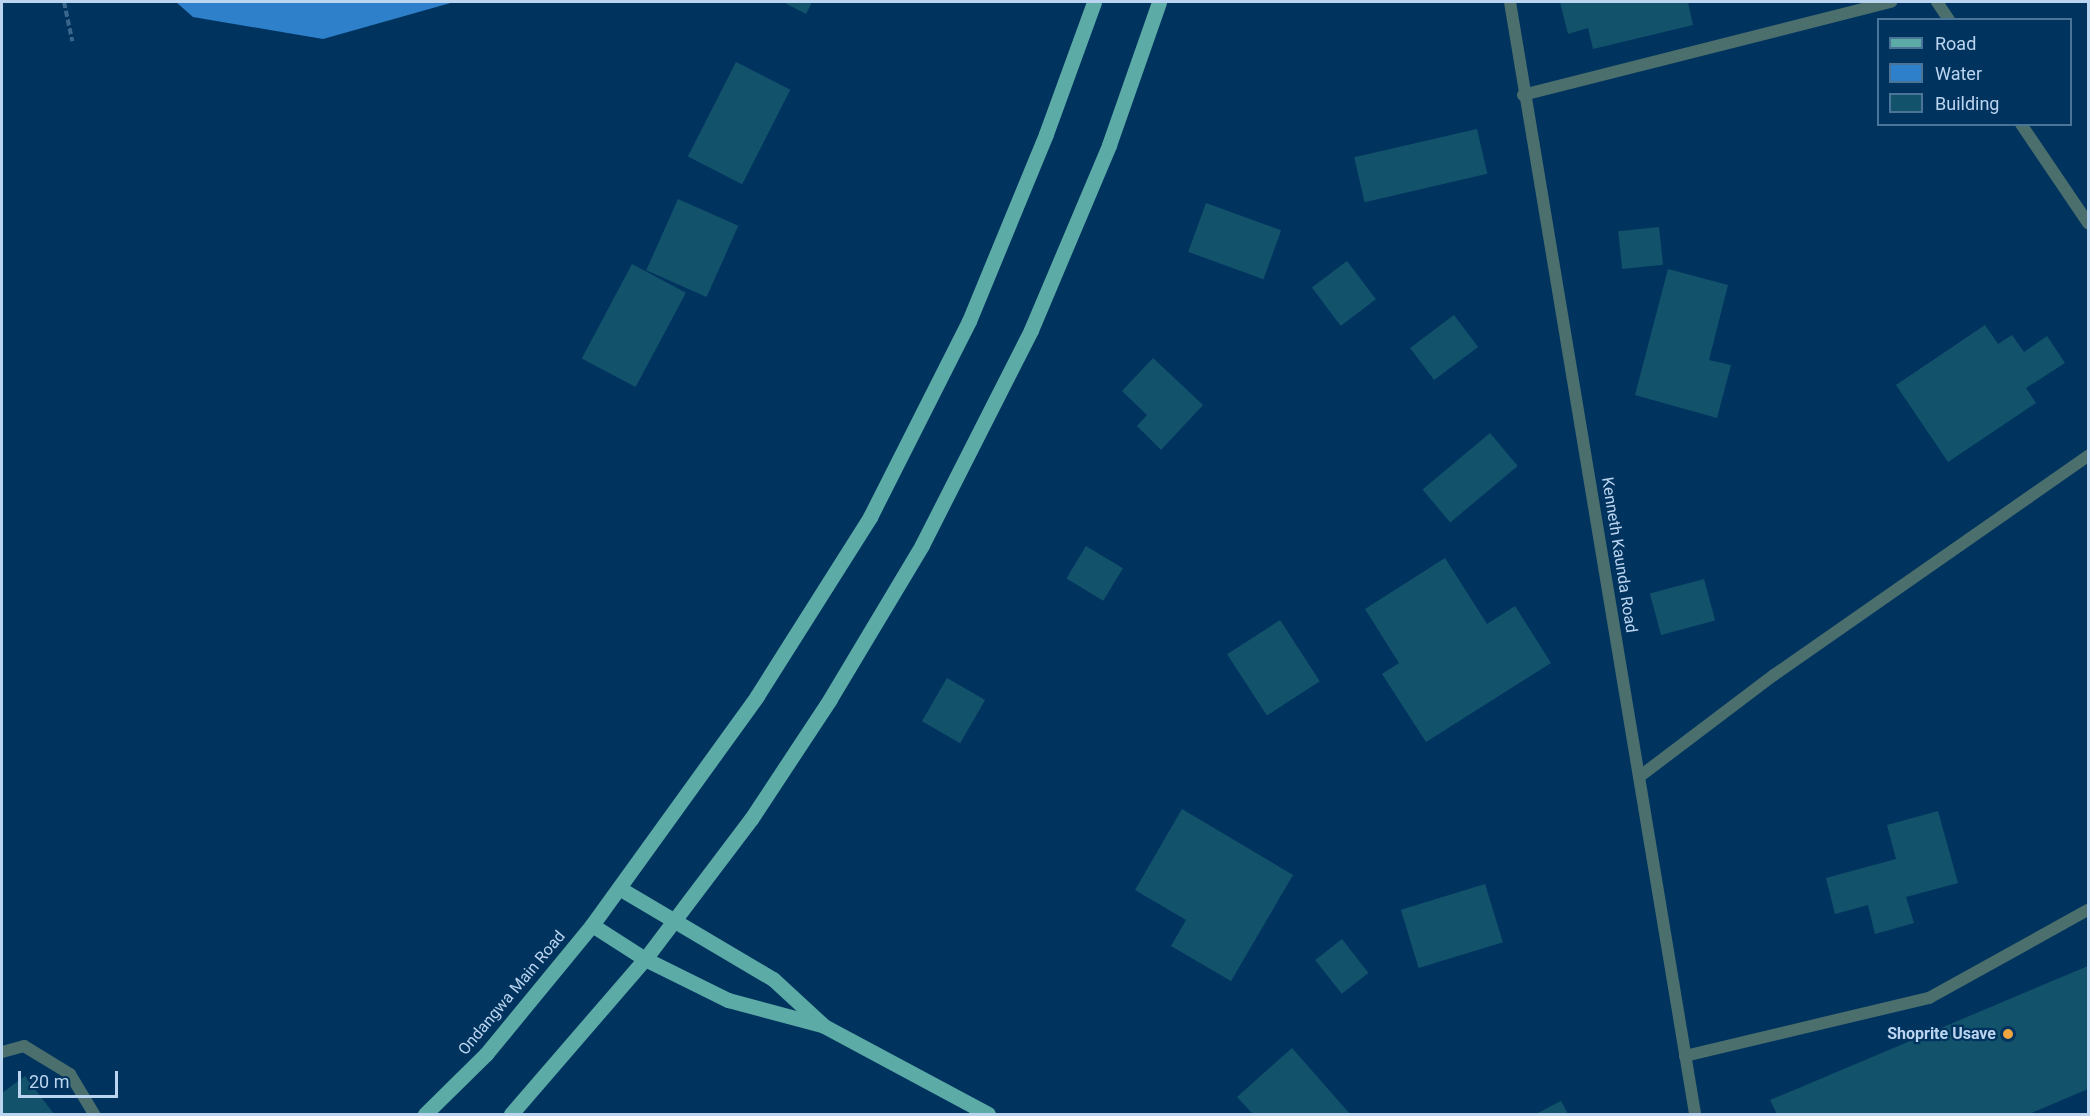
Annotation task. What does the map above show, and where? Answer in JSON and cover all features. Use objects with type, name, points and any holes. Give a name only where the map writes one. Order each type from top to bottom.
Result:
[{"type":"main road","name":"Ondangwa Main Road","points":[[425,1114],[486,1054],[592,925],[757,696],[870,517],[969,321],[1046,134],[1094,2]]},
{"type":"main road","points":[[511,1114],[645,959],[751,819],[817,719],[922,545],[1031,330],[1109,145],[1159,2]]},
{"type":"main road","points":[[619,888],[773,979],[824,1026]]},
{"type":"main road","points":[[592,925],[645,959],[728,1000],[824,1026],[988,1114]]},
{"type":"street","name":"Kenneth Kaunda Road","points":[[1510,2],[1523,95],[1695,1114]]},
{"type":"street","points":[[1523,95],[1892,2]]},
{"type":"street","points":[[1937,2],[1948,18]]},
{"type":"street","points":[[2022,126],[2088,223]]},
{"type":"street","points":[[1639,777],[1774,675],[2088,456]]},
{"type":"street","points":[[1685,1056],[1929,998],[2088,910]]},
{"type":"street","points":[[2,1052],[24,1046],[70,1074],[94,1114]]},
{"type":"path","points":[[64,2],[72,41]]},
{"type":"water","points":[[176,2],[454,2],[323,39],[193,17]]},
{"type":"building","points":[[783,2],[812,2],[806,14]]},
{"type":"building","points":[[1560,2],[1688,2],[1693,25],[1593,49],[1588,28],[1568,34]]},
{"type":"building","points":[[736,62],[790,90],[742,184],[688,156]]},
{"type":"building","points":[[1477,129],[1487,174],[1365,202],[1354,157]]},
{"type":"building","points":[[678,199],[738,226],[707,297],[646,270]]},
{"type":"building","points":[[1206,203],[1281,230],[1263,279],[1188,252]]},
{"type":"building","points":[[1659,227],[1663,265],[1622,269],[1618,231]]},
{"type":"building","points":[[1347,261],[1376,299],[1341,326],[1312,287]]},
{"type":"building","points":[[632,264],[686,293],[636,387],[582,358]]},
{"type":"building","points":[[1668,269],[1728,285],[1709,360],[1731,365],[1717,418],[1635,395]]},
{"type":"building","points":[[1454,315],[1478,347],[1434,380],[1410,348]]},
{"type":"building","points":[[1985,325],[1998,344],[2012,335],[2024,352],[2047,336],[2065,363],[2026,388],[2036,403],[1948,462],[1896,385]]},
{"type":"building","points":[[1153,358],[1203,405],[1161,450],[1137,426],[1147,415],[1122,391]]},
{"type":"building","points":[[1490,433],[1518,466],[1450,523],[1423,490]]},
{"type":"building","points":[[1086,546],[1123,568],[1103,601],[1066,579]]},
{"type":"building","points":[[1445,558],[1487,624],[1515,606],[1551,663],[1426,742],[1382,674],[1399,663],[1365,609]]},
{"type":"building","points":[[1704,579],[1715,621],[1661,635],[1650,593]]},
{"type":"building","points":[[1280,620],[1320,681],[1267,716],[1227,654]]},
{"type":"building","points":[[947,678],[985,700],[960,743],[922,721]]},
{"type":"building","points":[[1182,809],[1293,875],[1231,981],[1171,946],[1186,920],[1135,890]]},
{"type":"building","points":[[1938,811],[1958,883],[1906,897],[1914,923],[1875,934],[1868,905],[1835,914],[1826,878],[1896,859],[1887,825]]},
{"type":"building","points":[[1485,884],[1503,942],[1419,968],[1401,910]]},
{"type":"building","points":[[1342,939],[1368,973],[1342,994],[1315,960]]},
{"type":"building","name":"Shoprite Usave","points":[[2088,966],[2088,1089],[2029,1114],[1777,1114],[1770,1100]]},
{"type":"building","points":[[1292,1048],[1350,1114],[1253,1114],[1237,1097]]},
{"type":"building","points":[[25,1076],[54,1114],[2,1114],[2,1093]]},
{"type":"building","points":[[1561,1101],[1568,1114],[1536,1114]]},
{"type":"place","name":"Shoprite Usave","points":[[2008,1034]]}]
